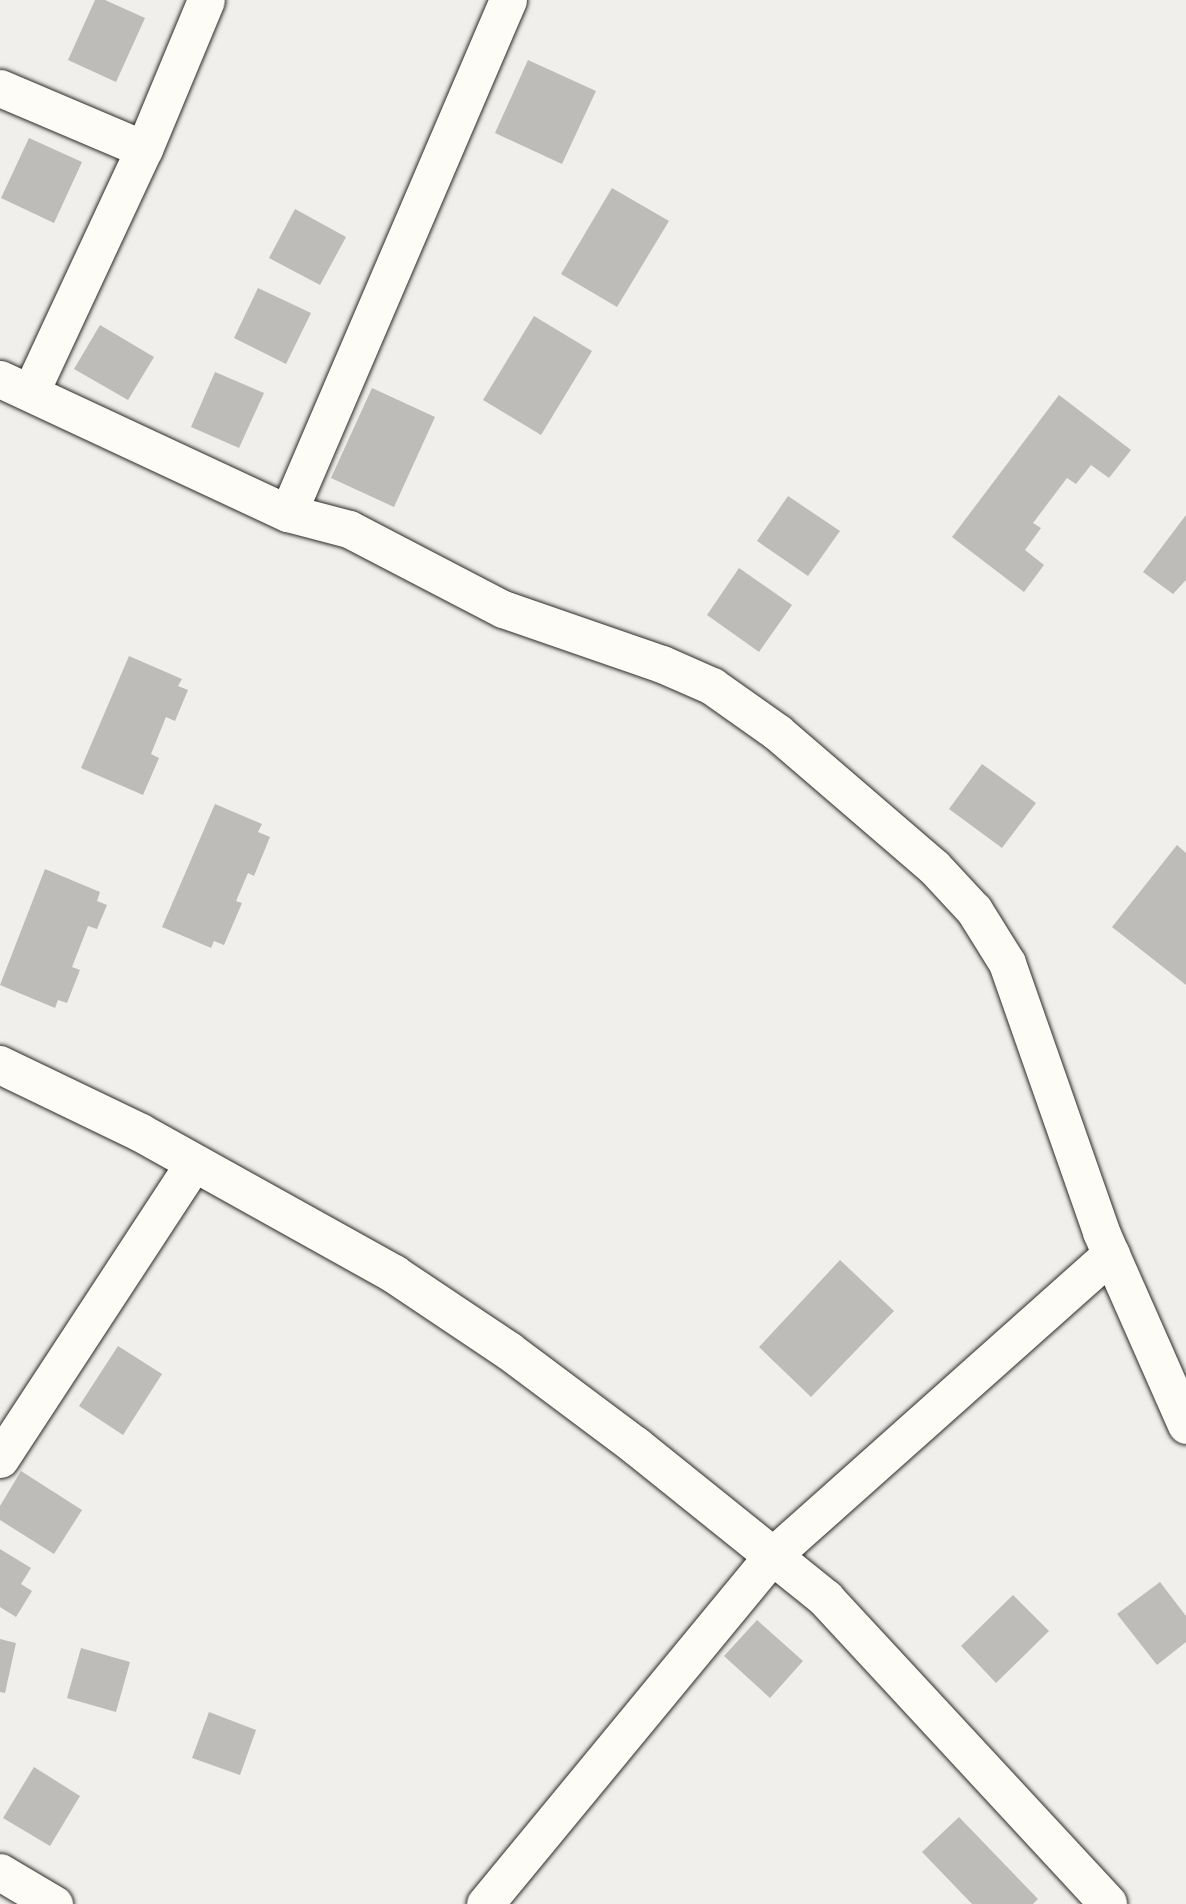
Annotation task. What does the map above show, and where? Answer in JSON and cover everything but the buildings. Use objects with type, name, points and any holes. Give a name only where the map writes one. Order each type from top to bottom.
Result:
[{"type":"street","points":[[206,0],[144,149],[16,385],[288,513],[349,529],[503,609],[662,664],[712,686],[777,732],[934,867],[974,910],[1007,963],[1111,1254],[1186,1425]]},
{"type":"street","points":[[288,513],[508,0]]},
{"type":"street","points":[[0,89],[144,149]]},
{"type":"street","points":[[0,1065],[194,1163],[394,1274],[509,1351],[636,1447],[826,1599],[1108,1904]]},
{"type":"street","points":[[0,1459],[194,1163]]},
{"type":"street","points":[[485,1904],[772,1556],[1111,1254]]},
{"type":"street","points":[[0,1872],[51,1903]]}]
